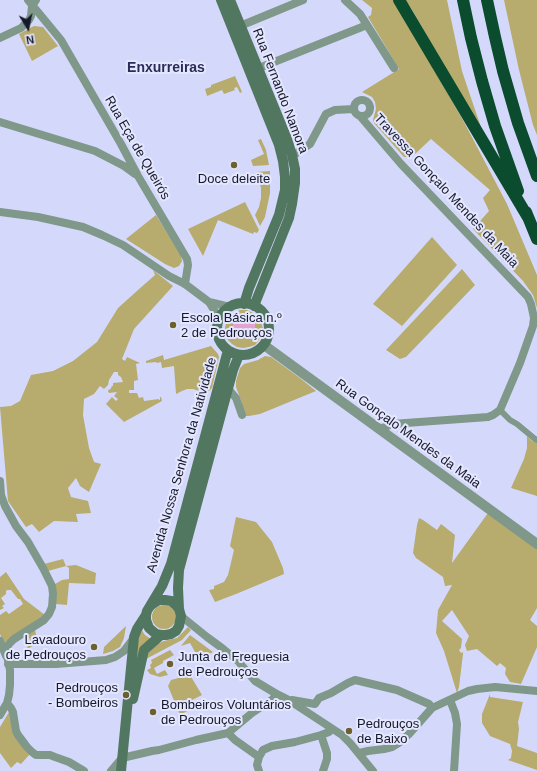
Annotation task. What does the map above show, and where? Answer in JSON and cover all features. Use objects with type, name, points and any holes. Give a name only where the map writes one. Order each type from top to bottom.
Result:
[{"type":"highway","points":[[399,0],[529,219]]},
{"type":"highway","points":[[463,0],[476,60],[493,118],[537,239]]},
{"type":"highway","points":[[487,0],[503,71],[518,122],[537,176]]},
{"type":"main road","name":"Rua Fernando Namora","points":[[221,0],[237,27]]},
{"type":"main road","name":"Rua Fernando Namora","points":[[230,0],[237,27],[254,70],[279,145],[285,177],[285,190],[280,215],[249,288],[249,305]]},
{"type":"main road","name":"Rua Fernando Namora","points":[[249,305],[289,218],[295,183],[295,169],[287,138],[254,70]]},
{"type":"main road","points":[[239,304],[249,305],[260,310],[265,316],[269,330],[268,338],[259,350],[246,355],[239,355],[228,350],[220,341],[218,335],[218,323],[225,311],[230,307],[239,304]]},
{"type":"main road","name":"Avenida Nossa Senhora da Natividade","points":[[120,771],[134,637],[137,629],[162,586],[171,564],[228,350]]},
{"type":"main road","name":"Avenida Nossa Senhora da Natividade","points":[[124,736],[144,650],[161,635],[171,634],[179,626],[179,570],[233,370],[239,355]]},
{"type":"main road","points":[[161,635],[149,628],[146,620],[148,611],[154,603],[159,600],[171,601],[176,604],[180,612]]},
{"type":"street","points":[[237,27],[303,0]]},
{"type":"street","points":[[345,0],[360,14],[394,68]]},
{"type":"street","points":[[0,38],[21,28],[29,20],[31,16],[32,2]]},
{"type":"street","name":"Rua Eça de Queirós","points":[[32,2],[61,40],[187,259],[188,265],[186,284]]},
{"type":"street","points":[[254,70],[367,25]]},
{"type":"street","name":"Travessa Gonçalo Mendes da Maia","points":[[360,116],[366,115],[369,111],[369,106],[366,102],[361,100],[356,102],[354,107],[356,114],[360,116],[401,164],[528,297],[533,311],[533,326],[520,363],[500,410]]},
{"type":"street","name":"Travessa Gonçalo Mendes da Maia","points":[[292,155],[310,144],[326,114],[335,110],[354,109]]},
{"type":"street","points":[[0,122],[95,151],[124,166],[138,176]]},
{"type":"street","points":[[0,212],[38,217],[83,227],[123,245],[169,276],[186,284],[209,302],[217,314],[218,323]]},
{"type":"street","points":[[209,302],[230,307]]},
{"type":"street","name":"Rua Gonçalo Mendes da Maia","points":[[264,345],[537,544]]},
{"type":"street","points":[[228,390],[236,398],[242,415]]},
{"type":"street","points":[[380,429],[392,424],[488,417],[500,410],[510,420],[537,440]]},
{"type":"street","points":[[0,481],[1,495],[5,506],[43,568],[52,586],[53,594],[52,606],[49,614],[44,620],[10,642],[7,649],[10,685],[8,703],[0,715]]},
{"type":"street","points":[[180,612],[207,637],[238,661],[254,681],[287,699],[342,736],[359,753],[373,771]]},
{"type":"street","points":[[8,660],[56,664],[106,660],[115,657],[124,651],[134,637]]},
{"type":"street","points":[[0,641],[8,660]]},
{"type":"street","points":[[287,699],[315,704],[319,698],[355,680],[397,690],[429,704],[432,708]]},
{"type":"street","points":[[359,753],[392,747],[409,734],[432,708],[468,691],[504,687],[537,691]]},
{"type":"street","points":[[111,771],[122,758],[228,733],[252,712],[273,698],[275,693]]},
{"type":"street","points":[[450,700],[456,713],[457,724],[454,771]]},
{"type":"street","points":[[8,703],[13,712],[18,735],[32,752],[36,755],[50,755],[69,762],[84,771]]},
{"type":"street","points":[[259,771],[257,765],[263,750],[272,746],[321,735],[332,729]]},
{"type":"street","points":[[228,733],[235,740],[259,757]]},
{"type":"street","points":[[321,735],[327,753],[327,759],[323,771]]},
{"type":"shaded area","points":[[362,0],[393,0],[429,60],[464,122],[507,204],[537,275],[537,308],[533,295],[523,281],[473,229],[489,211],[483,198],[490,190],[431,139],[416,153],[409,157],[404,157],[374,123],[373,120],[376,109],[375,102],[372,97],[362,92],[399,69],[368,17],[371,15],[372,8]]},
{"type":"shaded area","points":[[405,0],[447,0],[462,71],[484,136],[411,8]]},
{"type":"shaded area","points":[[504,0],[537,0],[537,135],[519,70]]},
{"type":"shaded area","points":[[34,26],[43,27],[58,46],[32,61],[19,34]]},
{"type":"shaded area","points":[[235,76],[242,92],[240,93],[237,87],[234,88],[235,90],[224,94],[222,90],[207,96],[205,89],[211,87],[211,85]]},
{"type":"shaded area","points":[[261,139],[266,150],[269,165],[253,166],[251,160],[264,154],[258,140]]},
{"type":"shaded area","points":[[270,171],[270,193],[265,217],[260,226],[255,215],[261,198],[261,188],[256,172]]},
{"type":"shaded area","points":[[245,202],[259,230],[257,233],[254,232],[253,234],[218,220],[203,256],[188,229]]},
{"type":"shaded area","points":[[156,215],[181,255],[182,261],[179,266],[174,268],[165,264],[126,239]]},
{"type":"shaded area","points":[[432,237],[457,265],[402,326],[373,304]]},
{"type":"shaded area","points":[[462,269],[475,285],[406,357],[400,359],[386,350]]},
{"type":"shaded area","points":[[153,270],[173,286],[134,329],[122,359],[125,361],[127,357],[140,363],[136,364],[138,380],[134,381],[134,390],[129,390],[129,393],[137,393],[139,398],[143,397],[144,401],[160,400],[161,397],[162,401],[124,422],[106,404],[112,397],[116,401],[118,399],[114,396],[117,392],[109,393],[108,391],[113,386],[113,383],[123,382],[121,377],[118,375],[118,372],[114,372],[108,385],[104,389],[100,386],[94,394],[84,399],[83,415],[89,448],[94,462],[101,464],[89,492],[80,486],[76,478],[68,488],[71,497],[88,501],[91,513],[76,514],[78,522],[54,521],[39,532],[32,524],[26,527],[8,501],[0,407],[11,406],[20,401],[31,375],[53,371],[73,361],[97,342],[118,308],[155,275]]},
{"type":"shaded area","points":[[240,310],[247,310],[258,317],[263,329],[262,335],[255,345],[243,348],[237,347],[228,340],[225,334],[226,323],[229,317]],"holes":[[[250,318],[255,323],[255,330],[251,336],[244,338],[234,329],[233,325],[235,322]]]},
{"type":"shaded area","points":[[244,316],[252,319],[255,327],[252,335],[244,338],[236,335],[233,327],[236,319]]},
{"type":"shaded area","points":[[211,346],[219,357],[212,388],[206,392],[187,389],[176,394],[174,366],[162,368],[161,362],[146,363],[146,361],[163,355],[164,360]]},
{"type":"shaded area","points":[[265,356],[271,357],[316,391],[260,414],[246,416],[236,387],[236,381],[240,368],[244,364],[258,360]]},
{"type":"shaded area","points":[[527,436],[532,441],[537,443],[537,496],[511,488],[524,459],[527,448]]},
{"type":"shaded area","points":[[488,513],[537,548],[537,608],[530,620],[537,626],[537,647],[521,684],[510,682],[505,674],[506,668],[500,663],[497,666],[477,649],[467,651],[465,645],[469,636],[452,610],[442,621],[462,639],[461,648],[459,650],[461,653],[463,652],[463,654],[457,693],[444,651],[436,633],[438,610],[452,585],[445,586],[443,577],[416,558],[413,553],[417,525],[419,518],[437,530],[441,524],[455,535],[452,563]]},
{"type":"shaded area","points":[[236,517],[256,522],[272,542],[284,574],[215,602],[209,590],[214,589],[214,586],[224,582],[228,575],[234,550],[230,546]]},
{"type":"shaded area","points":[[63,559],[66,566],[48,571],[44,564]]},
{"type":"shaded area","points":[[76,565],[96,573],[95,584],[69,583],[67,605],[56,604],[55,584],[62,580],[69,579],[69,568],[66,566]]},
{"type":"shaded area","points":[[6,572],[24,599],[45,615],[5,642],[0,634],[0,615],[6,611],[9,614],[23,604],[11,590],[7,590],[6,594],[1,598],[5,604],[2,606],[4,608],[0,610],[0,577]]},
{"type":"shaded area","points":[[164,605],[169,606],[175,612],[175,622],[169,628],[164,629],[159,628],[153,622],[152,617],[153,612],[159,606]]},
{"type":"shaded area","points":[[126,626],[124,638],[120,647],[103,654],[104,647]]},
{"type":"shaded area","points":[[188,627],[191,630],[182,640],[146,659],[148,653],[157,644],[177,638]]},
{"type":"shaded area","points":[[141,629],[145,635],[151,639],[128,713],[137,646]]},
{"type":"shaded area","points":[[35,630],[38,642],[28,649],[27,647],[32,643],[27,635]]},
{"type":"shaded area","points":[[190,635],[213,652],[199,659],[190,643],[181,646]]},
{"type":"shaded area","points":[[170,650],[174,655],[154,668],[157,674],[165,670],[168,675],[160,677],[150,674],[147,670],[151,668],[151,660]]},
{"type":"shaded area","points":[[190,675],[202,695],[190,701],[193,708],[180,715],[168,686],[171,680]]},
{"type":"shaded area","points":[[490,694],[490,697],[523,702],[518,722],[519,729],[517,746],[537,753],[537,770],[508,760],[511,758],[512,751],[510,744],[490,736],[482,723],[482,714]]},
{"type":"shaded area","points":[[9,712],[30,754],[21,764],[17,762],[11,768],[0,753],[0,727]]},
{"type":"place","name":"Doce deleite","points":[[234,165]]},
{"type":"place","name":"Escola Básica n.º 2 de Pedrouços","points":[[173,325]]},
{"type":"place","name":"Lavadouro de Pedrouços","points":[[94,647]]},
{"type":"place","name":"Junta de Freguesia de Pedrouços","points":[[170,664]]},
{"type":"place","name":"Pedrouços - Bombeiros","points":[[126,695]]},
{"type":"place","name":"Bombeiros Voluntários de Pedrouços","points":[[153,712]]},
{"type":"place","name":"Pedrouços de Baixo","points":[[349,731]]},
{"type":"district","name":"Enxurreiras","points":[[166,68]]}]
